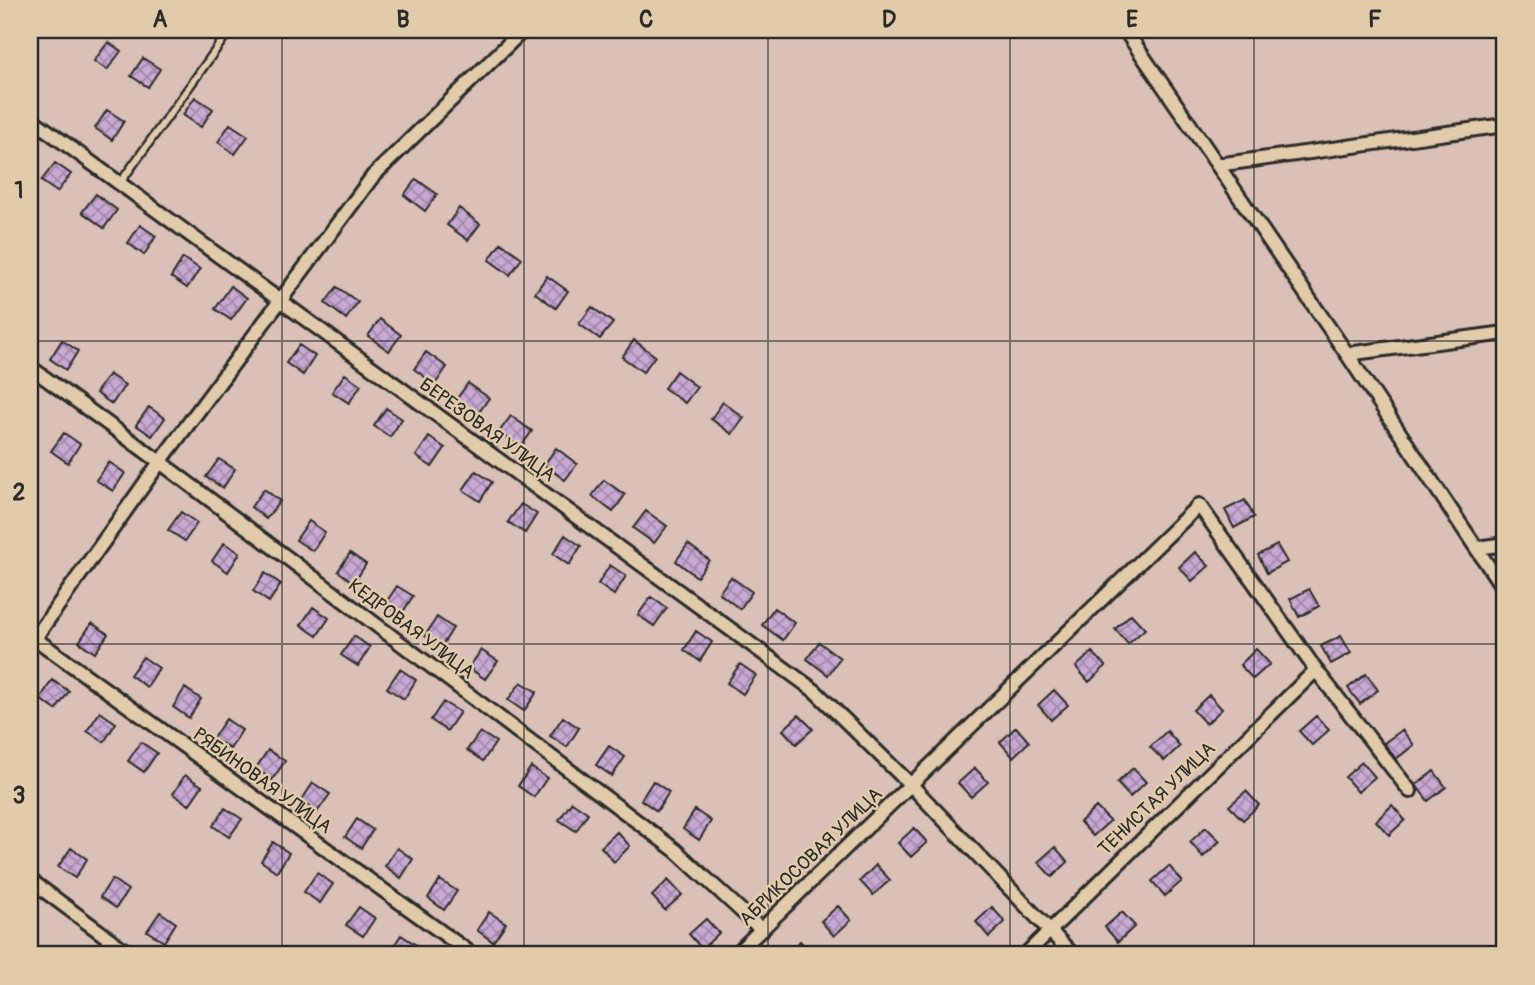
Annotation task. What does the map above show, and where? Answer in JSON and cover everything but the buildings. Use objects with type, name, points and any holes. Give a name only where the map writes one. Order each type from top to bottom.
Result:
[{"type":"street","points":[[31,640],[373,176],[523,30]]},
{"type":"street","points":[[1125,30],[1505,591]]},
{"type":"street","name":"БЕРЕЗОВАЯ УЛИЦА","points":[[30,118],[815,691],[911,785],[1073,955]]},
{"type":"street","points":[[1217,165],[1505,125]]},
{"type":"street","points":[[1347,354],[1505,333]]},
{"type":"street","name":"КЕДРОВАЯ УЛИЦА","points":[[30,367],[675,850],[762,930]]},
{"type":"street","name":"АБРИКОСОВАЯ УЛИЦА","points":[[735,955],[1199,505],[1315,670]]},
{"type":"street","points":[[1477,548],[1505,544]]},
{"type":"street","name":"РЯБИНОВАЯ УЛИЦА","points":[[31,640],[473,955]]},
{"type":"street","points":[[1315,670],[1410,791]]},
{"type":"street","name":"ТЕНИСТАЯ УЛИЦА","points":[[1025,955],[1315,670]]},
{"type":"street","points":[[30,880],[131,955]]},
{"type":"lane","points":[[120,183],[230,30]]}]
